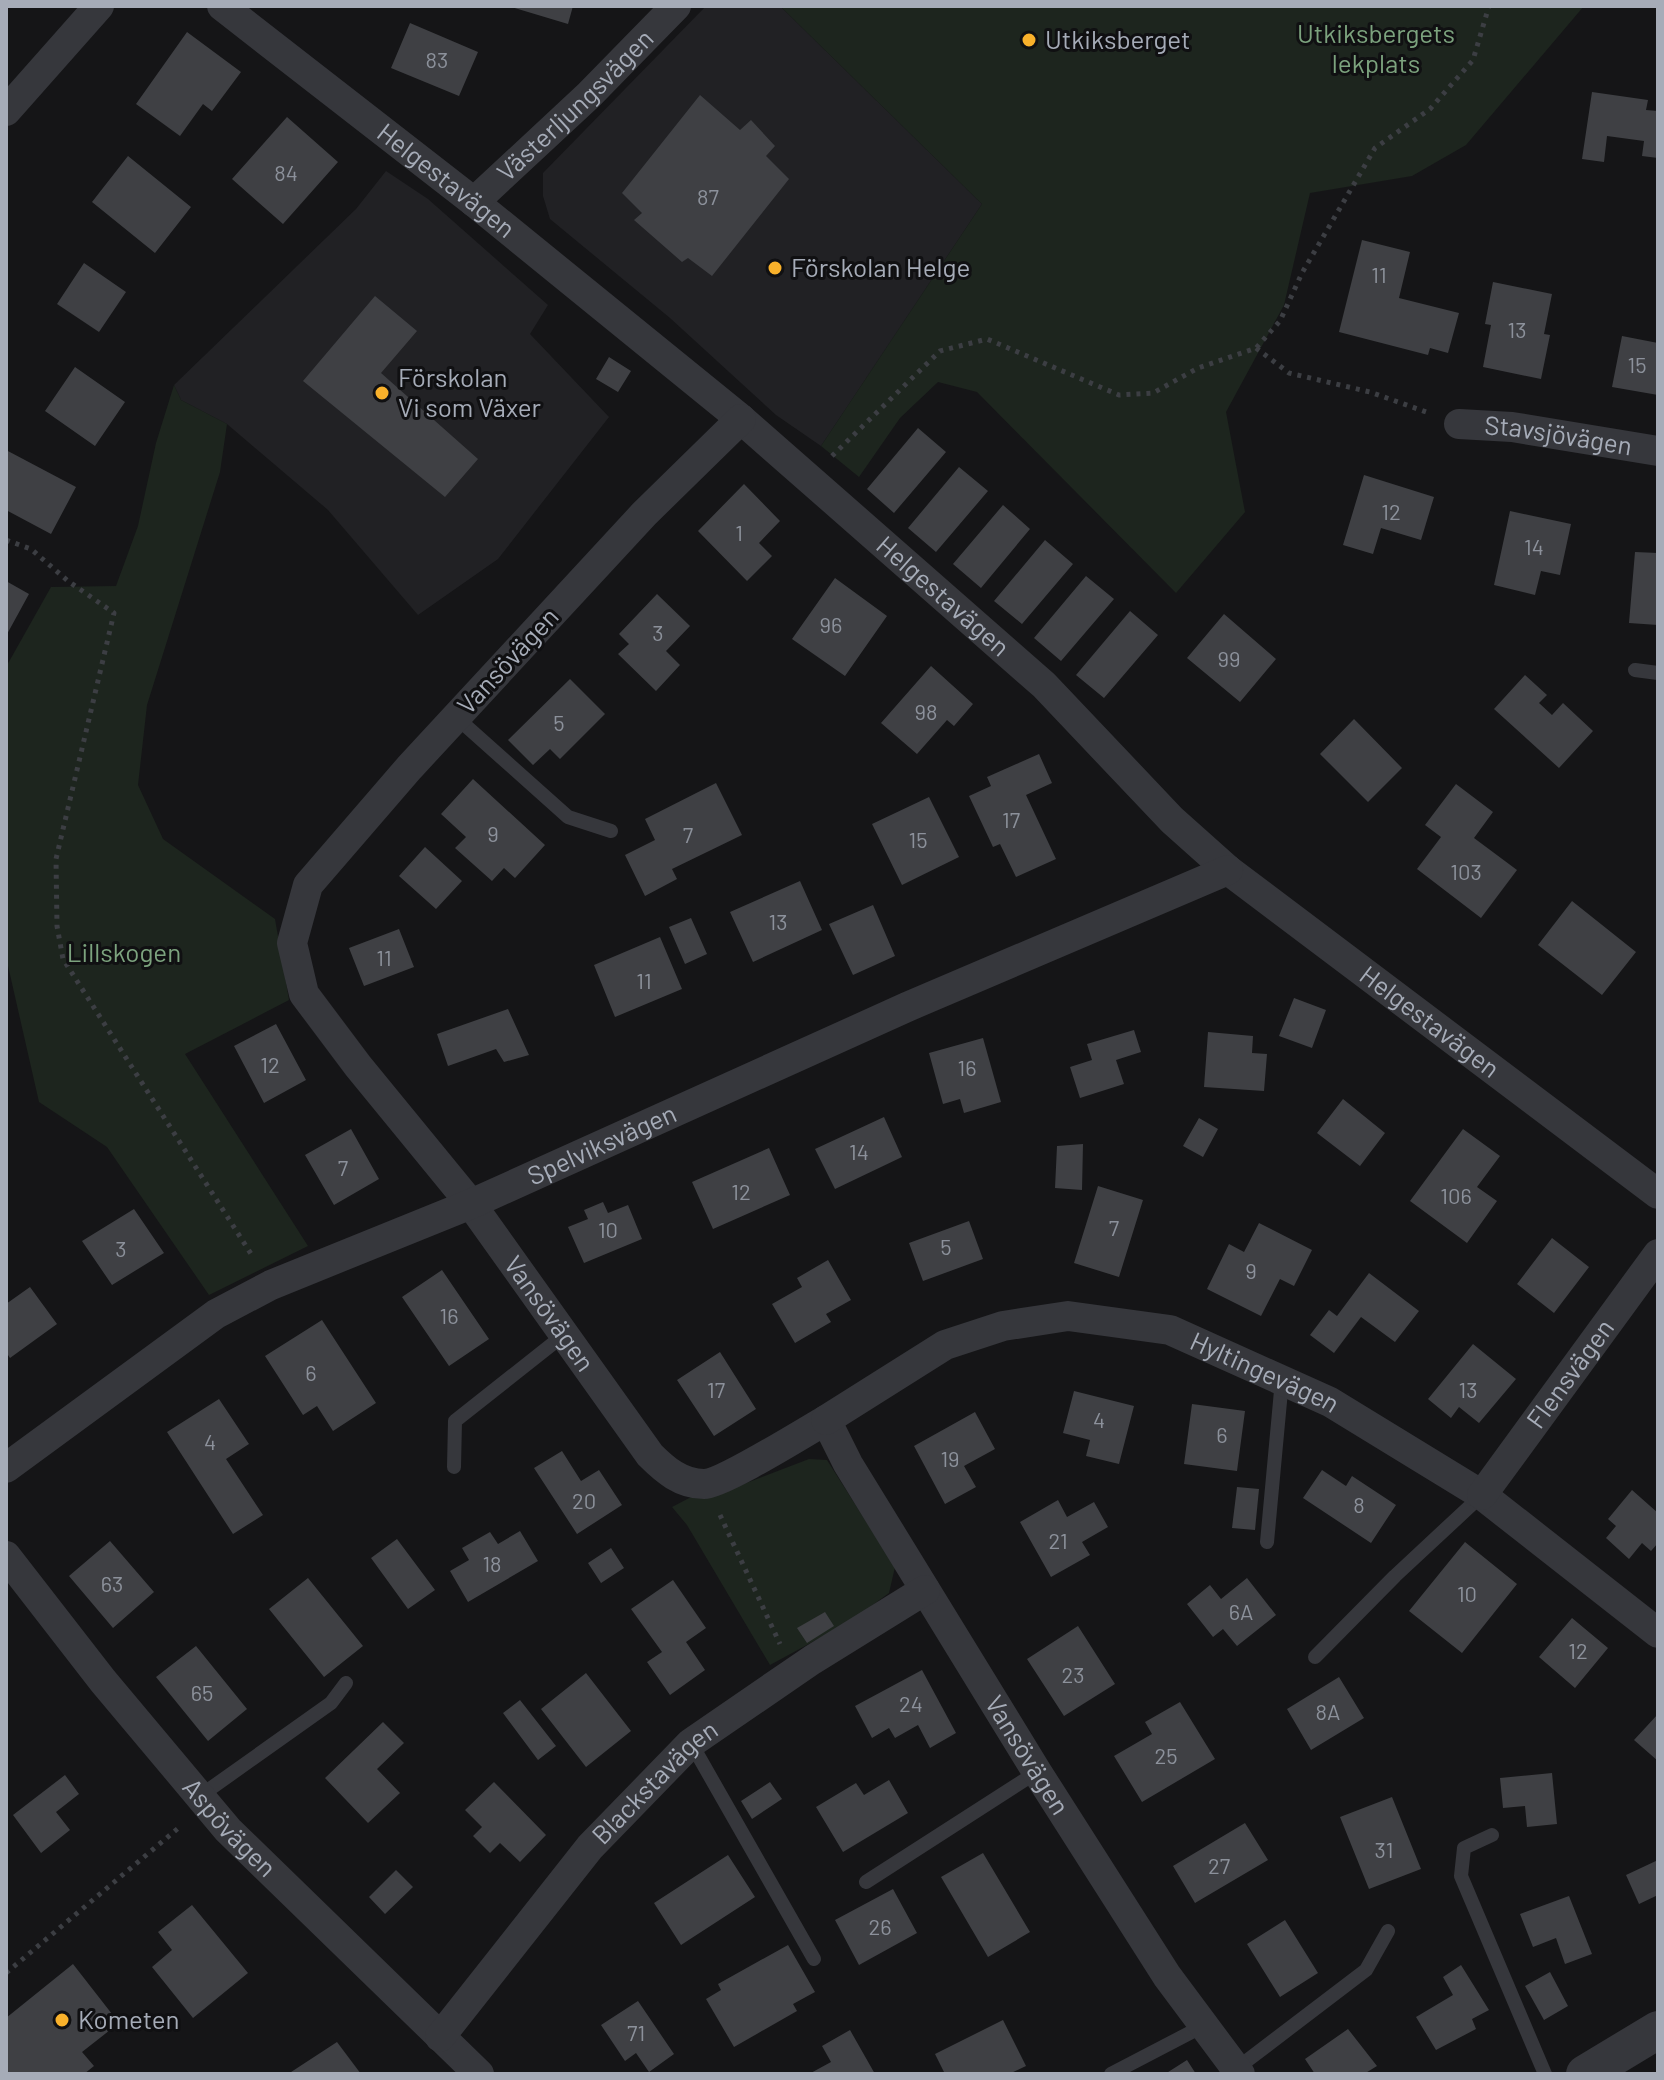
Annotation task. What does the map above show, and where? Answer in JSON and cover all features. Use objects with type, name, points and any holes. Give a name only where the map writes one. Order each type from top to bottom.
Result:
[{"type":"street","points":[[6,111],[99,6]]},
{"type":"street","name":"Helgestavägen","points":[[222,6],[474,202],[741,419],[1044,685],[1172,820],[1228,870],[1658,1194]]},
{"type":"street","name":"Västerljungsvägen","points":[[474,202],[589,95],[676,6]]},
{"type":"street","name":"Vansövägen","points":[[706,1485],[685,1481],[668,1473],[650,1455],[471,1204],[358,1066],[304,994],[292,943],[308,885],[456,717],[644,514],[741,419]]},
{"type":"street","name":"Stavsjövägen","points":[[1459,424],[1512,427],[1658,451]]},
{"type":"street","name":"Spelviksvägen","points":[[6,1468],[216,1314],[271,1285],[471,1204],[907,1007],[1228,870]]},
{"type":"street","name":"Flensvägen","points":[[1482,1495],[1658,1254]]},
{"type":"street","name":"Hyltingevägen","points":[[826,1420],[945,1345],[1003,1326],[1068,1316],[1170,1330],[1330,1402],[1482,1495],[1658,1633]]},
{"type":"street","points":[[706,1485],[826,1420]]},
{"type":"street","name":"Vansövägen","points":[[826,1420],[848,1464],[1037,1772],[1167,1976],[1238,2071]]},
{"type":"street","name":"Aspövägen","points":[[6,1556],[103,1681],[228,1830],[479,2074]]},
{"type":"street","name":"Blackstavägen","points":[[440,2037],[590,1847],[691,1743],[793,1673],[925,1590]]},
{"type":"street","points":[[1606,2065],[1658,2030]]},
{"type":"lane","points":[[1635,670],[1658,673]]},
{"type":"lane","points":[[456,717],[568,817],[611,831]]},
{"type":"lane","points":[[454,1467],[455,1421],[565,1334]]},
{"type":"lane","points":[[1267,1542],[1282,1380]]},
{"type":"lane","points":[[1315,1657],[1395,1576],[1482,1495]]},
{"type":"lane","points":[[203,1800],[331,1703],[346,1683]]},
{"type":"lane","points":[[691,1743],[814,1959]]},
{"type":"lane","points":[[866,1882],[1037,1772]]},
{"type":"lane","points":[[1492,1835],[1464,1848],[1461,1876],[1545,2074]]},
{"type":"lane","points":[[1238,2071],[1366,1970],[1388,1931]]},
{"type":"lane","points":[[1111,2074],[1205,2025]]},
{"type":"path","points":[[808,479],[940,351],[987,339],[1119,395],[1153,393],[1198,368],[1256,348],[1280,321],[1302,273],[1375,148],[1430,109],[1473,60],[1489,6]]},
{"type":"path","points":[[1256,348],[1289,373],[1370,392],[1459,424]]},
{"type":"path","points":[[6,540],[31,549],[68,581],[114,613],[56,859],[57,926],[63,959],[271,1285]]},
{"type":"path","points":[[706,1485],[793,1673]]},
{"type":"path","points":[[6,1973],[203,1800]]},
{"type":"shaded area","name":"Förskolan Helge","points":[[706,6],[780,6],[982,204],[821,446],[776,415],[670,318],[550,219],[543,196],[543,173]]},
{"type":"shaded area","name":"Förskolan Vi som Växer","points":[[386,171],[428,199],[548,305],[530,334],[609,417],[498,559],[418,615],[328,510],[227,424],[181,400],[174,385],[356,209]]},
{"type":"green space","name":"Utkiksbergets lekplats","points":[[780,6],[1584,6],[1466,145],[1412,176],[1310,193],[1284,305],[1226,412],[1245,512],[1176,593],[977,392],[938,382],[900,418],[859,477],[821,446],[982,204]]},
{"type":"green space","name":"Lillskogen","points":[[174,385],[181,400],[227,424],[220,472],[147,705],[138,785],[163,839],[275,919],[289,1000],[185,1054],[308,1246],[209,1295],[107,1147],[39,1102],[6,957],[6,667],[51,587],[116,586],[138,526],[156,443]]},
{"type":"green space","points":[[809,1459],[827,1460],[895,1567],[889,1593],[851,1621],[770,1665],[687,1525],[672,1507],[693,1496],[736,1487]]},
{"type":"building","points":[[508,6],[573,6],[568,24]]},
{"type":"building","points":[[410,23],[478,52],[459,96],[391,68]]},
{"type":"building","points":[[187,32],[241,72],[212,111],[203,104],[180,136],[136,104]]},
{"type":"building","points":[[1592,92],[1648,100],[1646,110],[1658,111],[1658,158],[1642,156],[1644,141],[1607,136],[1604,162],[1582,159]]},
{"type":"building","points":[[700,95],[740,130],[751,120],[775,146],[766,156],[789,179],[712,276],[688,258],[682,262],[634,220],[642,213],[622,193]]},
{"type":"building","points":[[287,117],[338,162],[283,224],[232,179]]},
{"type":"building","points":[[128,156],[191,207],[155,253],[92,202]]},
{"type":"building","points":[[1362,240],[1410,252],[1399,298],[1459,313],[1448,353],[1430,348],[1428,355],[1339,332]]},
{"type":"building","points":[[84,263],[126,292],[99,332],[57,304]]},
{"type":"building","points":[[1493,282],[1552,294],[1544,334],[1550,335],[1541,379],[1483,367],[1491,325],[1485,324]]},
{"type":"building","points":[[375,296],[417,331],[381,373],[478,459],[445,497],[303,381]]},
{"type":"building","points":[[1622,336],[1658,343],[1658,395],[1612,387]]},
{"type":"building","points":[[609,357],[631,371],[618,392],[596,379]]},
{"type":"building","points":[[75,367],[125,402],[95,446],[45,411]]},
{"type":"building","points":[[918,428],[946,452],[894,513],[867,489]]},
{"type":"building","points":[[6,450],[76,487],[51,534],[6,510]]},
{"type":"building","points":[[959,467],[988,491],[936,552],[908,528]]},
{"type":"building","points":[[1364,475],[1434,497],[1421,540],[1381,528],[1373,554],[1343,545]]},
{"type":"building","points":[[744,484],[780,521],[759,543],[772,556],[747,581],[698,531]]},
{"type":"building","points":[[1003,505],[1030,529],[981,588],[953,564]]},
{"type":"building","points":[[1510,511],[1571,524],[1560,575],[1541,571],[1535,595],[1494,585]]},
{"type":"building","points":[[1045,540],[1073,564],[1022,624],[994,601]]},
{"type":"building","points":[[1635,552],[1658,553],[1658,625],[1629,623]]},
{"type":"building","points":[[1086,576],[1114,599],[1061,661],[1034,638]]},
{"type":"building","points":[[835,578],[887,616],[845,676],[792,639]]},
{"type":"building","points":[[6,581],[29,594],[6,636]]},
{"type":"building","points":[[657,594],[690,626],[666,651],[680,665],[656,691],[618,654],[629,644],[619,634]]},
{"type":"building","points":[[1130,611],[1158,635],[1104,698],[1076,675]]},
{"type":"building","points":[[1224,614],[1276,659],[1240,702],[1187,658]]},
{"type":"building","points":[[931,666],[973,704],[954,726],[947,720],[917,754],[881,723]]},
{"type":"building","points":[[1525,675],[1547,695],[1539,703],[1552,715],[1563,703],[1593,731],[1559,768],[1494,709]]},
{"type":"building","points":[[570,679],[605,714],[560,759],[550,749],[533,765],[508,740]]},
{"type":"building","points":[[1354,719],[1402,768],[1368,802],[1320,754]]},
{"type":"building","points":[[1039,754],[1052,783],[1026,795],[1056,859],[1016,877],[1000,844],[993,847],[969,796],[991,786],[987,777]]},
{"type":"building","points":[[473,779],[545,845],[515,878],[504,868],[492,881],[455,848],[466,837],[441,814]]},
{"type":"building","points":[[716,783],[742,835],[672,869],[677,879],[645,896],[625,855],[655,840],[645,819]]},
{"type":"building","points":[[1456,784],[1493,812],[1474,838],[1517,870],[1481,918],[1417,869],[1441,837],[1425,825]]},
{"type":"building","points":[[929,797],[959,857],[902,885],[872,824]]},
{"type":"building","points":[[425,847],[462,881],[436,909],[399,876]]},
{"type":"building","points":[[800,881],[822,930],[753,962],[730,912]]},
{"type":"building","points":[[1572,901],[1636,952],[1602,995],[1538,945]]},
{"type":"building","points":[[873,905],[895,956],[853,975],[829,924]]},
{"type":"building","points":[[691,918],[707,954],[685,964],[669,927]]},
{"type":"building","points":[[399,929],[414,967],[364,986],[349,948]]},
{"type":"building","points":[[660,937],[682,989],[615,1017],[594,965]]},
{"type":"building","points":[[1294,998],[1326,1010],[1312,1048],[1279,1036]]},
{"type":"building","points":[[508,1009],[529,1055],[504,1062],[496,1049],[448,1066],[437,1034]]},
{"type":"building","points":[[276,1024],[306,1080],[264,1103],[234,1046]]},
{"type":"building","points":[[1134,1030],[1141,1052],[1116,1060],[1124,1084],[1080,1098],[1070,1067],[1092,1060],[1087,1044]]},
{"type":"building","points":[[1208,1032],[1253,1036],[1252,1053],[1267,1054],[1264,1091],[1204,1087]]},
{"type":"building","points":[[983,1038],[1001,1102],[964,1113],[960,1099],[943,1104],[929,1053]]},
{"type":"building","points":[[1343,1099],[1385,1133],[1360,1166],[1317,1133]]},
{"type":"building","points":[[884,1117],[902,1157],[835,1189],[815,1149]]},
{"type":"building","points":[[1199,1118],[1218,1129],[1203,1157],[1183,1146]]},
{"type":"building","points":[[351,1129],[379,1179],[334,1205],[305,1155]]},
{"type":"building","points":[[1463,1129],[1500,1156],[1477,1187],[1497,1201],[1467,1243],[1410,1201]]},
{"type":"building","points":[[1083,1144],[1082,1190],[1055,1188],[1057,1146]]},
{"type":"building","points":[[769,1148],[790,1195],[713,1229],[692,1182]]},
{"type":"building","points":[[1098,1186],[1143,1200],[1119,1277],[1074,1263]]},
{"type":"building","points":[[603,1202],[608,1213],[628,1205],[642,1239],[584,1263],[568,1227],[588,1219],[584,1210]]},
{"type":"building","points":[[134,1209],[164,1253],[112,1285],[82,1241]]},
{"type":"building","points":[[969,1221],[983,1259],[923,1281],[909,1243]]},
{"type":"building","points":[[1259,1223],[1312,1250],[1294,1286],[1280,1279],[1261,1316],[1207,1289],[1229,1244],[1244,1252]]},
{"type":"building","points":[[1552,1238],[1589,1267],[1554,1313],[1517,1284]]},
{"type":"building","points":[[828,1260],[851,1300],[826,1314],[831,1322],[795,1343],[772,1304],[802,1287],[797,1278]]},
{"type":"building","points":[[442,1270],[489,1339],[449,1366],[402,1297]]},
{"type":"building","points":[[1369,1273],[1419,1311],[1395,1342],[1361,1317],[1334,1353],[1310,1335],[1329,1310],[1337,1316]]},
{"type":"building","points":[[30,1287],[57,1324],[10,1358],[6,1352],[6,1304]]},
{"type":"building","points":[[322,1320],[376,1403],[333,1431],[317,1406],[303,1415],[265,1356]]},
{"type":"building","points":[[1473,1344],[1516,1379],[1479,1423],[1459,1407],[1451,1418],[1428,1399]]},
{"type":"building","points":[[720,1352],[756,1409],[714,1436],[677,1380]]},
{"type":"building","points":[[1074,1391],[1134,1406],[1119,1464],[1086,1456],[1090,1440],[1063,1433]]},
{"type":"building","points":[[219,1399],[249,1444],[226,1459],[263,1515],[233,1534],[167,1432]]},
{"type":"building","points":[[1192,1404],[1245,1411],[1237,1471],[1184,1464]]},
{"type":"building","points":[[975,1412],[995,1449],[964,1466],[976,1487],[945,1504],[914,1446]]},
{"type":"building","points":[[562,1451],[581,1481],[599,1470],[622,1505],[577,1534],[534,1468]]},
{"type":"building","points":[[1322,1470],[1346,1486],[1352,1476],[1396,1505],[1371,1543],[1303,1498]]},
{"type":"building","points":[[1237,1487],[1259,1489],[1255,1530],[1232,1528]]},
{"type":"building","points":[[1632,1490],[1658,1513],[1658,1543],[1651,1551],[1642,1543],[1629,1559],[1606,1538],[1616,1526],[1608,1519]]},
{"type":"building","points":[[1058,1500],[1067,1517],[1094,1502],[1108,1527],[1082,1542],[1090,1555],[1051,1577],[1020,1522]]},
{"type":"building","points":[[520,1531],[538,1561],[468,1602],[450,1571],[469,1560],[462,1548],[490,1532],[498,1544]]},
{"type":"building","points":[[397,1539],[435,1590],[408,1609],[371,1558]]},
{"type":"building","points":[[110,1541],[154,1592],[113,1628],[69,1576]]},
{"type":"building","points":[[1465,1542],[1517,1584],[1462,1653],[1409,1611]]},
{"type":"building","points":[[611,1548],[624,1568],[601,1583],[588,1563]]},
{"type":"building","points":[[308,1578],[363,1646],[324,1677],[269,1609]]},
{"type":"building","points":[[1247,1578],[1276,1615],[1237,1646],[1223,1629],[1213,1637],[1187,1604],[1210,1585],[1221,1599]]},
{"type":"building","points":[[673,1580],[706,1628],[686,1642],[705,1670],[670,1695],[647,1662],[662,1652],[631,1609]]},
{"type":"building","points":[[825,1612],[834,1626],[807,1643],[797,1628]]},
{"type":"building","points":[[1572,1618],[1608,1648],[1575,1688],[1539,1657]]},
{"type":"building","points":[[1078,1626],[1115,1684],[1064,1716],[1027,1659]]},
{"type":"building","points":[[196,1646],[247,1709],[208,1741],[156,1677]]},
{"type":"building","points":[[922,1670],[956,1733],[930,1748],[918,1725],[895,1738],[889,1728],[872,1738],[855,1706]]},
{"type":"building","points":[[586,1673],[631,1731],[586,1767],[541,1709]]},
{"type":"building","points":[[1339,1677],[1364,1718],[1311,1750],[1287,1709]]},
{"type":"building","points":[[520,1700],[556,1746],[538,1760],[503,1713]]},
{"type":"building","points":[[1180,1702],[1215,1759],[1142,1802],[1114,1756],[1152,1734],[1145,1722]]},
{"type":"building","points":[[1658,1714],[1658,1761],[1634,1740]]},
{"type":"building","points":[[383,1722],[404,1743],[377,1769],[400,1793],[368,1823],[325,1778]]},
{"type":"building","points":[[1552,1773],[1557,1824],[1527,1827],[1525,1806],[1503,1808],[1500,1778]]},
{"type":"building","points":[[65,1775],[79,1794],[56,1812],[70,1830],[41,1853],[13,1815]]},
{"type":"building","points":[[889,1780],[908,1813],[843,1852],[816,1807],[856,1783],[864,1795]]},
{"type":"building","points":[[494,1782],[546,1835],[520,1862],[500,1843],[490,1853],[473,1836],[482,1827],[465,1810]]},
{"type":"building","points":[[770,1782],[782,1799],[752,1819],[741,1801]]},
{"type":"building","points":[[1392,1797],[1421,1869],[1369,1889],[1340,1817]]},
{"type":"building","points":[[1245,1823],[1268,1860],[1195,1903],[1173,1866]]},
{"type":"building","points":[[983,1853],[1030,1932],[988,1957],[941,1877]]},
{"type":"building","points":[[728,1855],[755,1897],[681,1945],[654,1903]]},
{"type":"building","points":[[1658,1860],[1658,1895],[1639,1904],[1626,1875]]},
{"type":"building","points":[[396,1870],[413,1887],[385,1914],[369,1897]]},
{"type":"building","points":[[893,1889],[917,1933],[859,1965],[835,1920]]},
{"type":"building","points":[[1569,1896],[1592,1954],[1565,1964],[1556,1938],[1533,1947],[1520,1914]]},
{"type":"building","points":[[192,1905],[248,1973],[193,2018],[152,1967],[172,1950],[158,1932]]},
{"type":"building","points":[[1285,1920],[1318,1973],[1280,1997],[1247,1944]]},
{"type":"building","points":[[788,1945],[815,1992],[793,2004],[797,2011],[734,2047],[706,1999],[721,1990],[718,1984]]},
{"type":"building","name":"Kometen","points":[[73,1964],[119,2023],[82,2052],[94,2066],[84,2074],[6,2074],[6,2018]]},
{"type":"building","points":[[1461,1965],[1489,2010],[1472,2019],[1476,2029],[1436,2050],[1416,2017],[1453,1995],[1443,1977]]},
{"type":"building","points":[[1550,1972],[1568,2006],[1544,2020],[1525,1986]]},
{"type":"building","points":[[638,2001],[674,2054],[649,2072],[636,2053],[625,2061],[601,2025]]},
{"type":"building","points":[[1003,2020],[1026,2066],[1009,2074],[945,2074],[935,2054]]},
{"type":"building","points":[[1348,2029],[1377,2066],[1364,2074],[1315,2074],[1305,2059]]},
{"type":"building","points":[[850,2030],[875,2074],[809,2074],[831,2062],[822,2046]]},
{"type":"building","points":[[337,2042],[361,2074],[288,2074]]},
{"type":"building","points":[[1187,2060],[1196,2074],[1165,2074]]},
{"type":"place","name":"Utkiksberget","points":[[1029,40]]},
{"type":"place","name":"Förskolan Helge","points":[[775,268]]},
{"type":"place","name":"Förskolan Vi som Växer","points":[[382,393]]},
{"type":"place","name":"Kometen","points":[[62,2020]]}]
